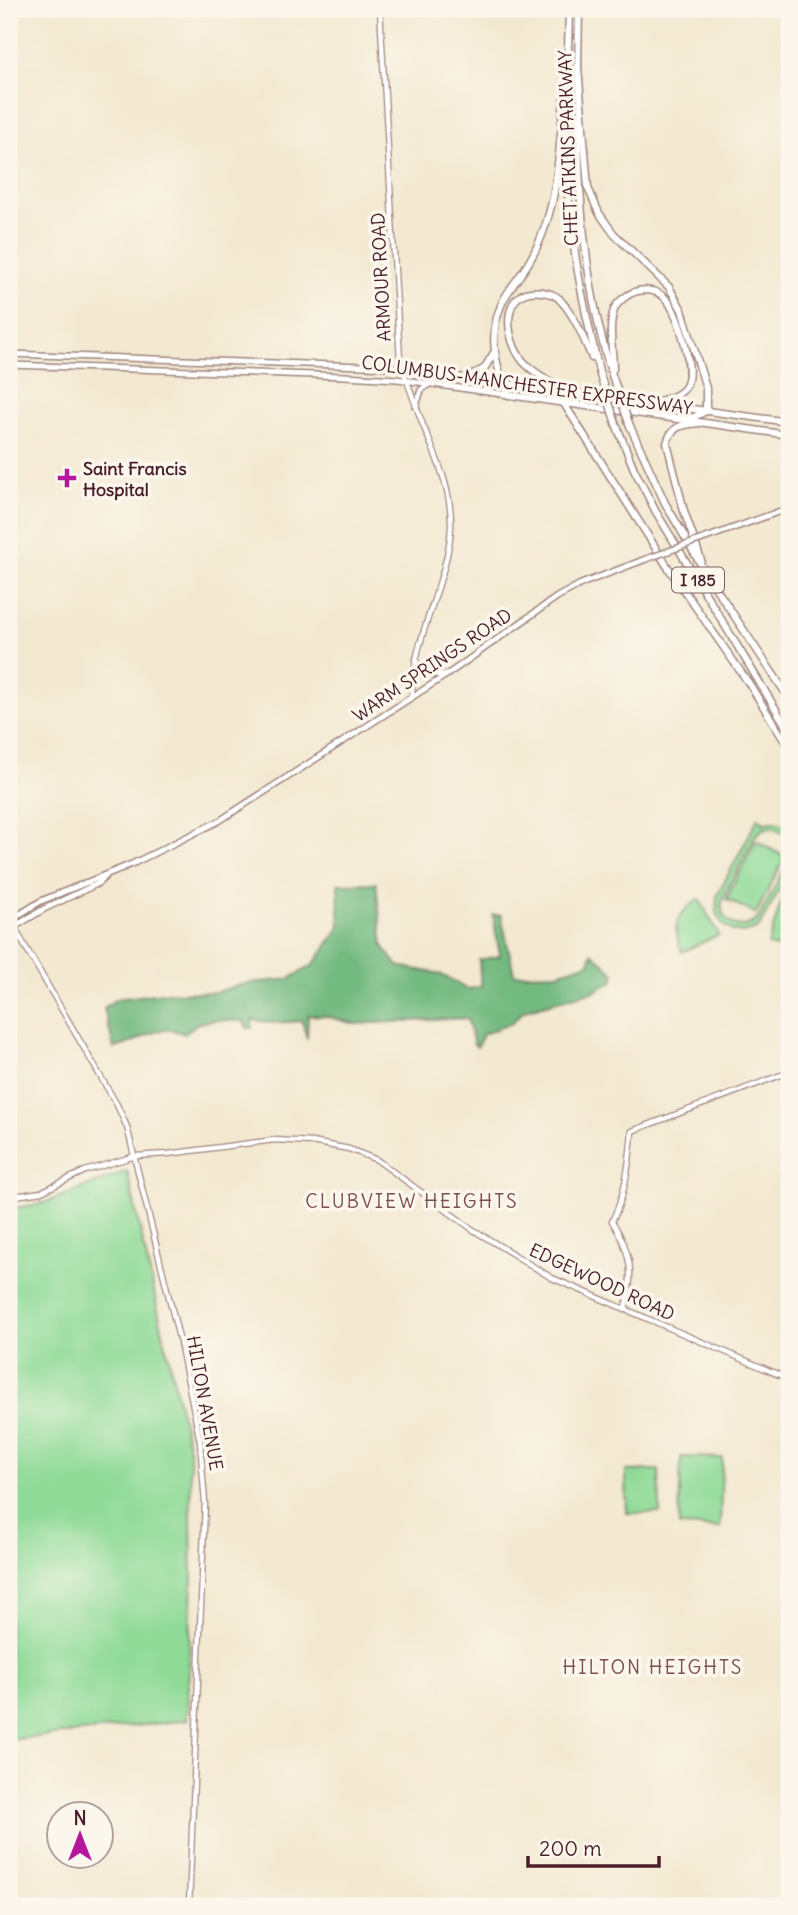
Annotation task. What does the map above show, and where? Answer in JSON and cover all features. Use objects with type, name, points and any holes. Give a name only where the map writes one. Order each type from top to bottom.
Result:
[{"type":"highway","name":"CHET ATKINS PARKWAY","points":[[569,9],[567,174],[582,299],[600,376],[634,469],[656,512],[789,731]]},
{"type":"highway","name":"CHET ATKINS PARKWAY","points":[[579,9],[580,191],[586,253],[599,325],[613,378],[630,426],[665,503],[707,575],[789,698]]},
{"type":"highway","points":[[509,395],[502,383],[494,352],[496,319],[502,304],[534,253],[553,201],[569,53]]},
{"type":"highway","points":[[578,67],[588,188],[599,214],[614,233],[669,287],[682,310],[706,388],[706,411],[694,417],[673,418]]},
{"type":"highway","points":[[567,391],[534,371],[514,349],[508,322],[510,310],[515,300],[525,294],[536,291],[549,293],[560,299],[582,334],[600,376]]},
{"type":"highway","points":[[613,378],[614,308],[634,291],[657,292],[666,299],[674,312],[690,365],[687,386],[681,392],[654,403]]},
{"type":"highway","points":[[468,377],[484,369],[494,352]]},
{"type":"highway","name":"COLUMBUS-MANCHESTER EXPRESSWAY","points":[[502,383],[789,422]]},
{"type":"highway","name":"COLUMBUS-MANCHESTER EXPRESSWAY","points":[[509,395],[789,435]]},
{"type":"highway","points":[[563,402],[669,569],[750,685],[789,748]]},
{"type":"highway","points":[[700,423],[676,427],[670,433],[667,443],[684,511],[707,575]]},
{"type":"main road","name":"COLUMBUS-MANCHESTER EXPRESSWAY","points":[[9,355],[403,368],[502,383]]},
{"type":"main road","name":"COLUMBUS-MANCHESTER EXPRESSWAY","points":[[9,365],[341,375],[406,380],[509,395]]},
{"type":"main road","points":[[416,406],[421,390],[429,384]]},
{"type":"main road","name":"WARM SPRINGS ROAD","points":[[10,921],[41,901],[106,876],[219,821],[449,674],[557,597],[581,584],[789,508]]},
{"type":"main road","name":"WARM SPRINGS ROAD","points":[[11,929],[44,909],[97,884],[106,876]]},
{"type":"street","name":"ARMOUR ROAD","points":[[380,9],[399,349],[406,380],[449,492],[451,509],[447,554],[412,671],[412,698]]},
{"type":"street","points":[[416,659],[417,666],[426,674],[449,674]]},
{"type":"street","name":"HILTON AVENUE","points":[[9,911],[11,929],[84,1048],[127,1127],[174,1311],[204,1469],[205,1503],[189,1906]]},
{"type":"street","points":[[625,1310],[630,1286],[629,1257],[623,1238],[612,1221],[618,1210],[631,1149],[632,1130],[789,1072]]},
{"type":"street","name":"EDGEWOOD ROAD","points":[[9,1197],[41,1192],[85,1171],[135,1156],[274,1140],[312,1142],[349,1149],[377,1160],[472,1229],[552,1278],[789,1379]]},
{"type":"green space","points":[[758,818],[763,821],[762,824],[776,822],[786,826],[789,828],[789,837],[775,828],[763,829],[756,835],[723,898],[723,914],[727,920],[739,926],[753,923],[759,917],[789,860],[789,872],[759,927],[741,933],[723,925],[716,912],[717,896]]},
{"type":"green space","points":[[756,841],[785,857],[756,914],[726,899]]},
{"type":"green space","points":[[376,883],[383,946],[398,966],[440,974],[467,989],[481,987],[479,960],[500,956],[493,915],[501,915],[514,974],[557,973],[589,963],[592,953],[615,973],[613,981],[595,991],[524,1010],[512,1023],[483,1034],[477,1047],[467,1018],[355,1024],[326,1016],[308,1015],[307,1039],[302,1021],[274,1023],[252,1020],[252,1028],[247,1028],[244,1021],[216,1020],[198,1023],[184,1034],[175,1030],[157,1031],[114,1048],[104,1008],[116,999],[163,993],[216,992],[243,984],[289,979],[313,965],[340,927],[338,884]]},
{"type":"green space","points":[[786,886],[789,888],[789,951],[768,945]]},
{"type":"green space","points":[[699,899],[719,935],[682,952],[677,935],[677,921],[685,910]]},
{"type":"green space","points":[[127,1171],[190,1454],[192,1580],[187,1720],[9,1740],[9,1209],[44,1203]]},
{"type":"green space","points":[[681,1457],[722,1458],[720,1528],[679,1526]]},
{"type":"green space","points":[[659,1470],[660,1513],[627,1513],[626,1471]]},
{"type":"place","name":"Saint Francis Hospital","points":[[67,478]]},
{"type":"district","name":"CLUBVIEW HEIGHTS","points":[[412,1201]]},
{"type":"district","name":"HILTON HEIGHTS","points":[[653,1667]]}]
